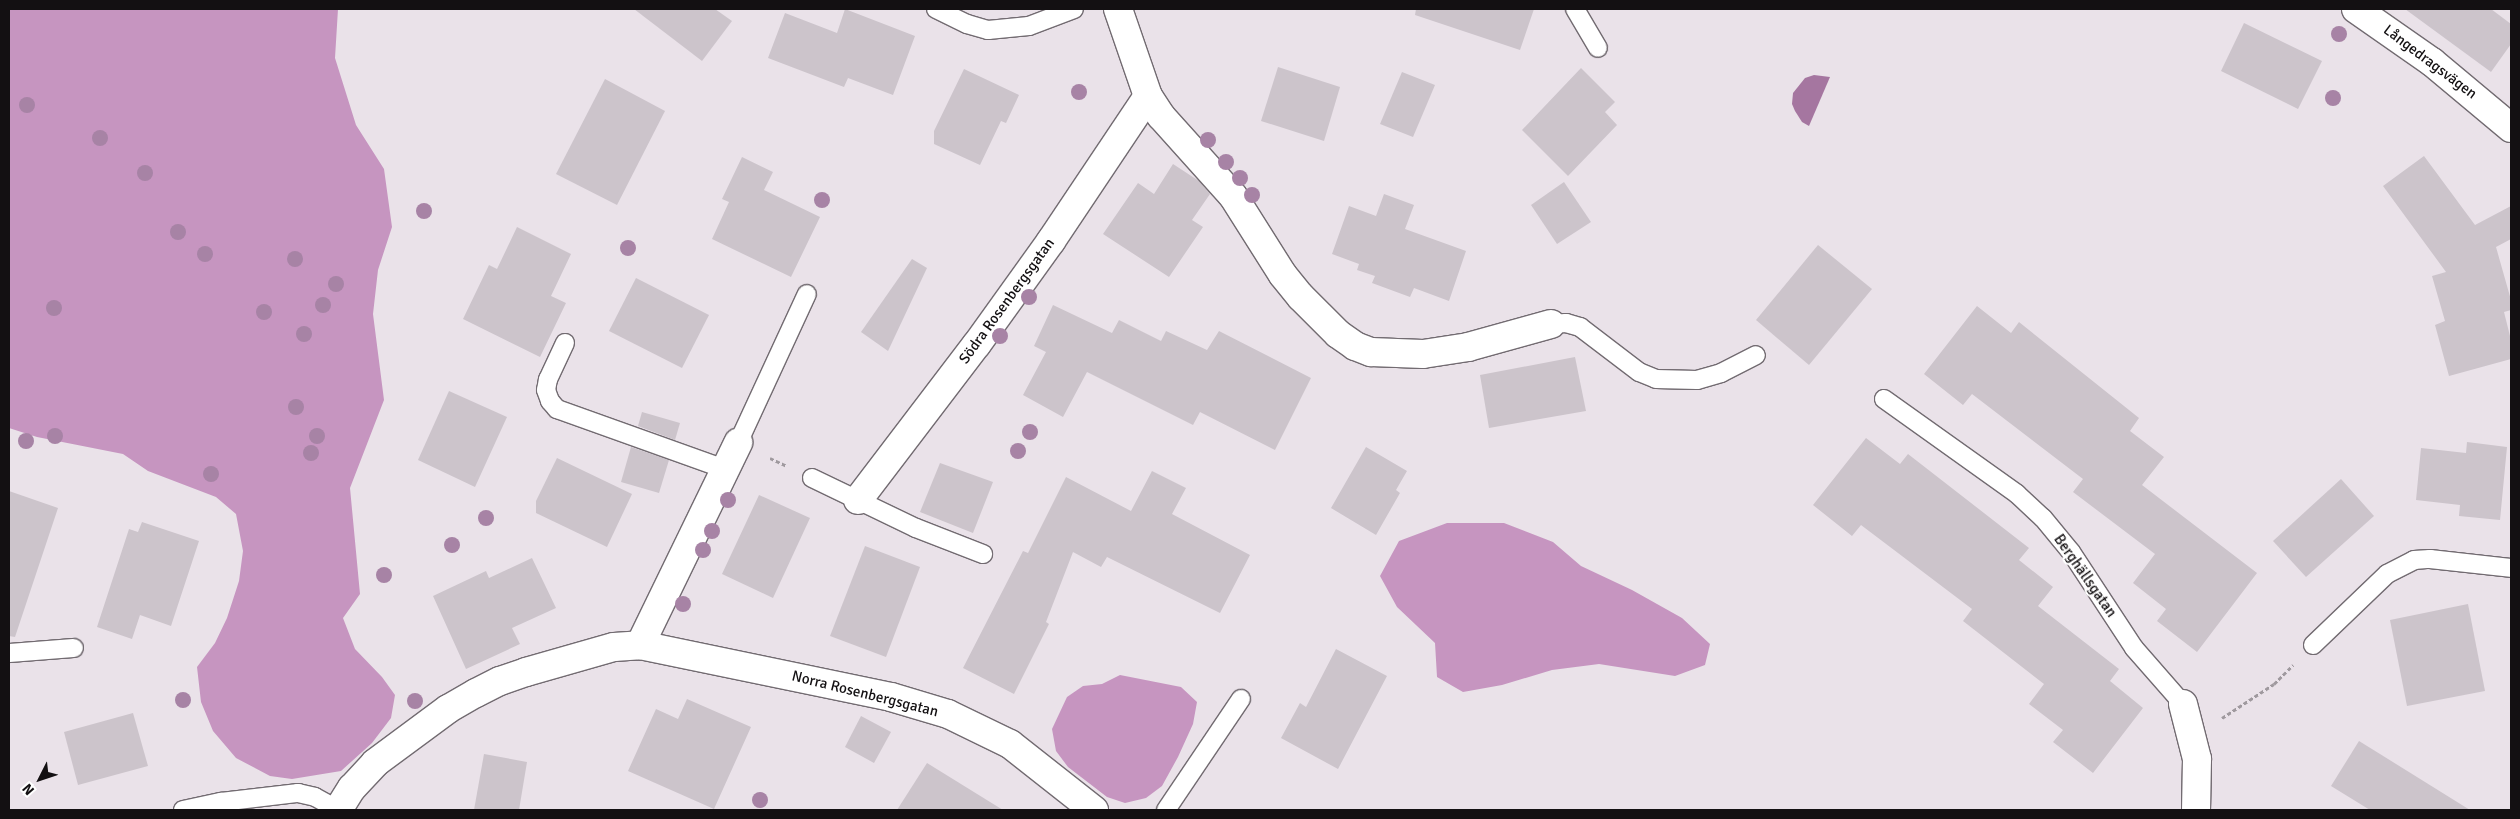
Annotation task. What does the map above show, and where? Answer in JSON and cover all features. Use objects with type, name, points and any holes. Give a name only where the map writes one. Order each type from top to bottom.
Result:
[{"type":"street","points":[[1118,9],[1148,96],[1178,137],[1233,196],[1268,252],[1301,297],[1338,334],[1355,346],[1371,352],[1423,354],[1468,347],[1551,324]]},
{"type":"street","name":"Långedragsvägen","points":[[2356,9],[2432,62],[2508,121]]},
{"type":"street","name":"Södra Rosenbergsgatan","points":[[858,500],[992,324],[1051,241],[1148,96]]},
{"type":"street","points":[[640,645],[738,442]]},
{"type":"street","name":"Norra Rosenbergsgatan","points":[[338,810],[352,788],[375,763],[448,709],[476,693],[500,680],[526,672],[614,647],[640,645],[891,697],[948,714],[1010,744],[1094,810]]},
{"type":"street","name":"Berghällsgatan","points":[[2183,704],[2197,759],[2196,810]]},
{"type":"lane","points":[[936,9],[967,24],[988,30],[1029,26],[1074,9]]},
{"type":"lane","points":[[1575,9],[1598,48]]},
{"type":"lane","points":[[738,442],[807,294]]},
{"type":"lane","points":[[1551,324],[1566,323],[1580,327],[1639,372],[1656,379],[1697,380],[1721,373],[1756,355]]},
{"type":"lane","points":[[565,343],[548,379],[548,395],[557,409],[725,469]]},
{"type":"lane","name":"Berghällsgatan","points":[[1884,399],[2017,494],[2043,518],[2072,552],[2134,648],[2183,704]]},
{"type":"lane","points":[[812,478],[937,537],[983,554]]},
{"type":"lane","points":[[2313,645],[2387,574],[2414,560],[2430,559],[2511,568]]},
{"type":"lane","points":[[9,653],[74,648]]},
{"type":"lane","points":[[1166,810],[1241,699]]},
{"type":"lane","points":[[183,810],[221,802],[298,793],[315,797],[338,810]]},
{"type":"path","points":[[738,442],[812,478]]},
{"type":"path","points":[[2191,732],[2219,721],[2274,684]]},
{"type":"shaded area","points":[[9,9],[338,9],[335,58],[356,125],[384,169],[392,227],[378,270],[373,314],[384,400],[350,488],[360,594],[343,618],[355,649],[382,677],[395,695],[391,718],[372,743],[341,771],[292,779],[270,776],[236,758],[213,731],[201,702],[197,667],[215,643],[227,618],[239,581],[243,551],[236,514],[216,497],[148,471],[123,454],[37,437],[9,428]]},
{"type":"shaded area","points":[[1814,75],[1830,77],[1809,126],[1802,122],[1795,111],[1792,104],[1793,93],[1805,78]]},
{"type":"shaded area","points":[[1447,523],[1504,523],[1553,542],[1581,566],[1632,590],[1682,618],[1710,644],[1705,665],[1675,676],[1599,664],[1552,670],[1502,685],[1463,692],[1437,677],[1435,643],[1397,607],[1380,576],[1399,541]]},
{"type":"shaded area","points":[[1120,675],[1181,687],[1197,702],[1193,724],[1162,786],[1146,798],[1125,803],[1107,797],[1068,767],[1056,751],[1052,729],[1067,697],[1083,686],[1102,684]]},
{"type":"building","points":[[634,9],[715,9],[732,21],[702,61]]},
{"type":"building","points":[[845,9],[915,36],[893,95],[848,78],[844,87],[768,58],[785,13],[837,33]]},
{"type":"building","points":[[1416,9],[1534,9],[1520,50],[1415,15]]},
{"type":"building","points":[[2405,9],[2491,9],[2511,24],[2511,44],[2491,72]]},
{"type":"building","points":[[2244,23],[2322,61],[2298,109],[2221,71]]},
{"type":"building","points":[[1278,67],[1340,87],[1324,141],[1261,121]]},
{"type":"building","points":[[1581,68],[1615,102],[1605,112],[1617,125],[1568,176],[1522,130]]},
{"type":"building","points":[[964,69],[1019,95],[1006,123],[1001,121],[980,165],[934,144],[934,131]]},
{"type":"building","points":[[1402,72],[1435,85],[1413,137],[1380,124]]},
{"type":"building","points":[[605,79],[665,111],[617,205],[556,174]]},
{"type":"building","points":[[2424,156],[2475,225],[2511,206],[2511,239],[2496,247],[2511,300],[2511,310],[2504,312],[2511,340],[2511,359],[2449,376],[2435,325],[2445,321],[2432,276],[2446,272],[2383,186]]},
{"type":"building","points":[[742,157],[773,172],[764,190],[820,217],[791,277],[712,239],[729,202],[722,199]]},
{"type":"building","points":[[1173,164],[1199,181],[1210,194],[1192,220],[1203,227],[1169,277],[1103,234],[1138,183],[1154,194]]},
{"type":"building","points":[[1564,182],[1591,222],[1557,244],[1531,205]]},
{"type":"building","points":[[1384,194],[1414,205],[1405,229],[1466,251],[1449,301],[1414,288],[1410,297],[1372,283],[1375,276],[1357,270],[1359,264],[1332,254],[1349,206],[1376,216]]},
{"type":"building","points":[[517,227],[571,254],[551,296],[566,303],[540,357],[463,319],[489,265],[497,269]]},
{"type":"building","points":[[1818,245],[1872,289],[1809,365],[1756,320]]},
{"type":"building","points":[[912,259],[927,268],[888,351],[861,332]]},
{"type":"building","points":[[636,278],[709,315],[682,368],[609,331]]},
{"type":"building","points":[[1053,305],[1112,333],[1119,320],[1161,341],[1166,331],[1207,350],[1219,331],[1311,378],[1275,450],[1200,412],[1193,425],[1087,372],[1063,417],[1023,395],[1046,352],[1034,346]]},
{"type":"building","points":[[1977,306],[2011,333],[2019,322],[2139,418],[2130,431],[2164,457],[2142,485],[2257,573],[2197,652],[2157,621],[2166,609],[2133,583],[2155,554],[2073,492],[2083,479],[1972,394],[1963,405],[1924,374]]},
{"type":"building","points":[[1575,357],[1586,411],[1489,428],[1480,375]]},
{"type":"building","points":[[449,391],[507,417],[475,487],[418,460]]},
{"type":"building","points":[[642,412],[680,423],[675,440],[638,426]]},
{"type":"building","points":[[1866,438],[1900,464],[1908,454],[2029,548],[2019,560],[2053,587],[2038,606],[2119,669],[2110,681],[2143,708],[2093,773],[2053,742],[2063,730],[2029,704],[2044,684],[1963,621],[1972,609],[1861,525],[1852,536],[1813,505]]},
{"type":"building","points":[[2467,442],[2507,447],[2500,520],[2459,516],[2460,505],[2416,500],[2421,448],[2466,453]]},
{"type":"building","points":[[631,447],[669,460],[659,493],[621,482]]},
{"type":"building","points":[[1366,447],[1407,471],[1396,490],[1400,493],[1376,535],[1331,508]]},
{"type":"building","points":[[557,458],[632,494],[607,547],[536,513],[536,501]]},
{"type":"building","points":[[940,463],[993,482],[973,533],[920,512]]},
{"type":"building","points":[[1152,471],[1186,488],[1172,514],[1250,555],[1220,613],[1107,557],[1101,567],[1073,552],[1046,622],[1049,624],[1014,694],[963,668],[1023,551],[1028,553],[1066,477],[1131,511]]},
{"type":"building","points":[[2341,479],[2374,516],[2306,577],[2273,541]]},
{"type":"building","points":[[9,491],[58,508],[15,637],[9,636]]},
{"type":"building","points":[[759,495],[810,518],[773,598],[722,574]]},
{"type":"building","points":[[142,522],[199,541],[171,626],[140,615],[132,639],[97,627],[129,529],[138,532]]},
{"type":"building","points":[[865,546],[920,567],[886,657],[830,636]]},
{"type":"building","points":[[532,558],[556,608],[512,628],[520,644],[466,669],[433,596],[486,571],[489,578]]},
{"type":"building","points":[[2468,604],[2485,691],[2407,706],[2390,620]]},
{"type":"building","points":[[1336,649],[1387,676],[1338,769],[1281,738],[1300,703],[1306,707]]},
{"type":"building","points":[[687,699],[751,727],[714,809],[628,771],[656,709],[678,719]]},
{"type":"building","points":[[133,713],[148,766],[78,785],[64,732]]},
{"type":"building","points":[[861,716],[891,732],[874,763],[845,747]]},
{"type":"building","points":[[2359,741],[2470,810],[2370,810],[2331,786]]},
{"type":"building","points":[[484,754],[527,762],[519,810],[474,810]]},
{"type":"building","points":[[927,763],[1003,810],[897,810]]}]
